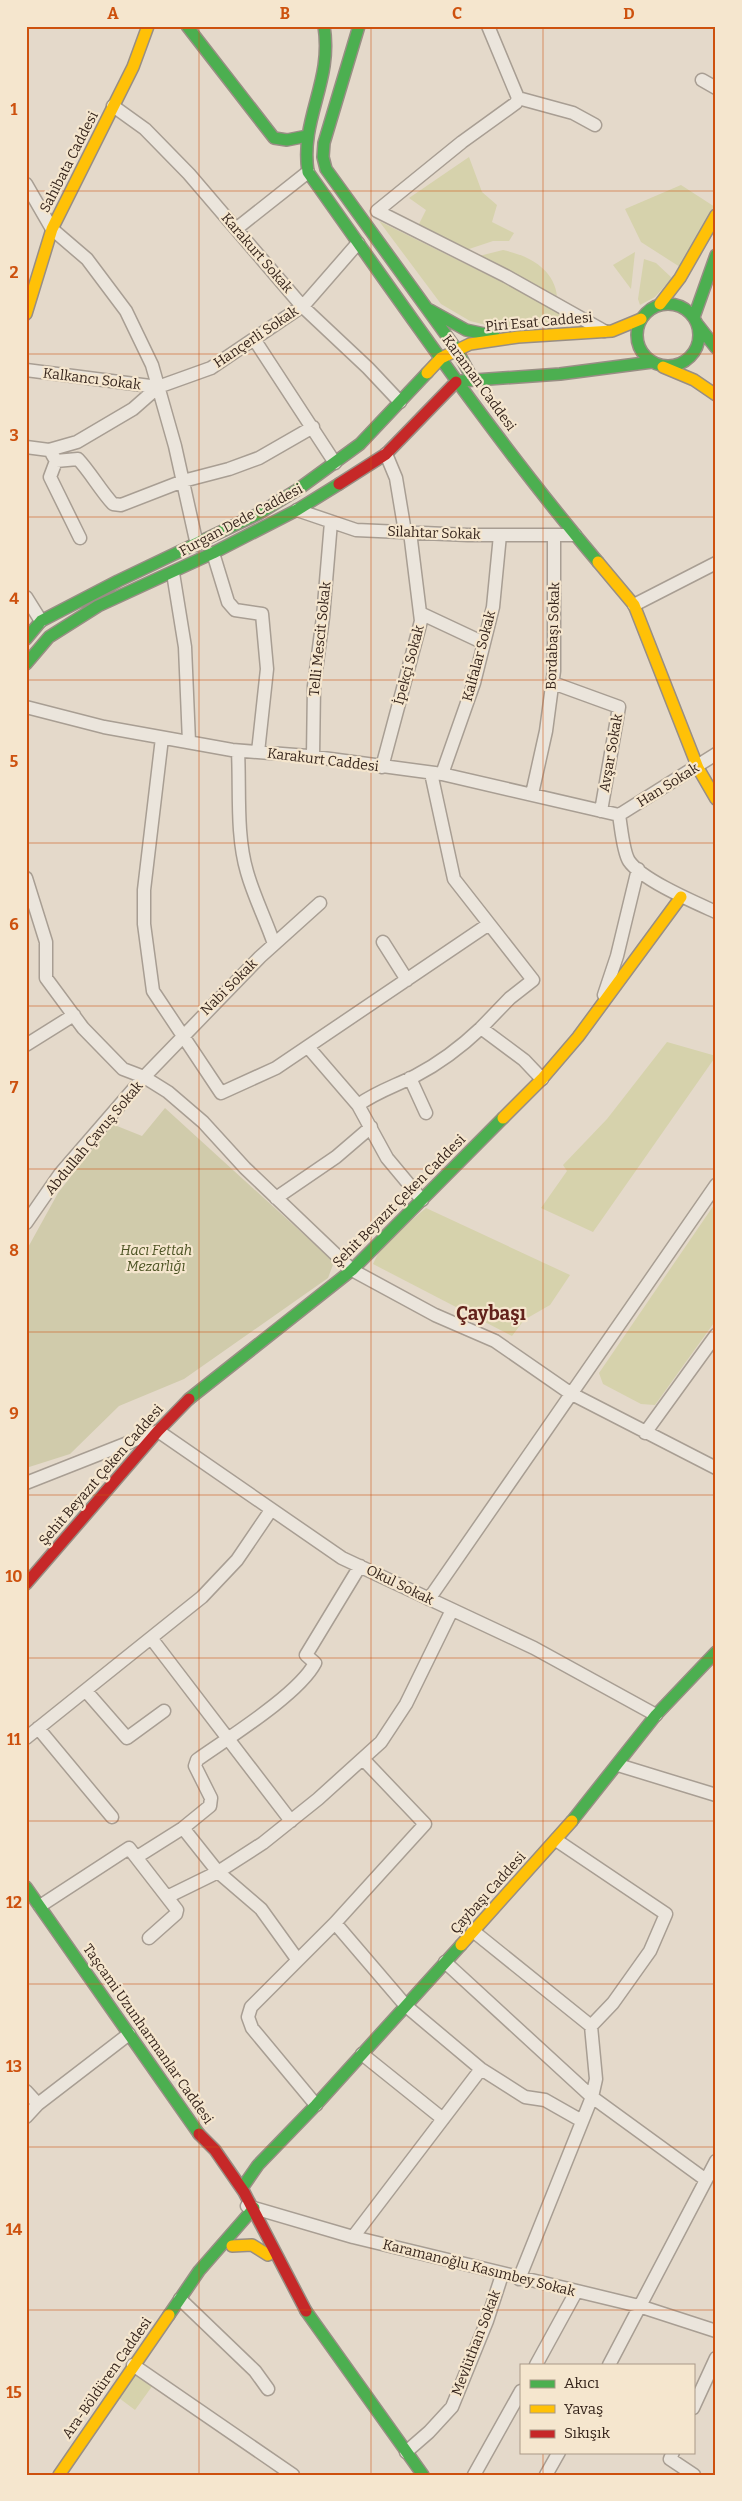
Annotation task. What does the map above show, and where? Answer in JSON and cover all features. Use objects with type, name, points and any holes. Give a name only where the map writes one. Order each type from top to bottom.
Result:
[{"type":"main road","name":"Sahibata Caddesi","points":[[26,314],[52,229],[133,67],[148,26]]},
{"type":"main road","points":[[187,26],[274,138],[287,140],[307,136]]},
{"type":"main road","points":[[308,172],[305,156],[307,136],[319,97],[326,65],[324,26]]},
{"type":"main road","name":"Karaman Caddesi","points":[[359,26],[324,143],[323,157],[332,180],[457,350],[473,380]]},
{"type":"main road","name":"Karaman Caddesi","points":[[308,172],[441,358],[456,382],[575,535],[634,605],[698,768],[716,799]]},
{"type":"main road","points":[[716,215],[680,278],[660,304],[652,308],[641,319],[637,328],[639,348],[656,364],[694,380],[716,395]]},
{"type":"main road","points":[[456,382],[656,364],[680,364],[688,359],[699,343],[696,321],[710,284],[716,255]]},
{"type":"main road","points":[[660,304],[679,305],[696,321],[716,348]]},
{"type":"main road","points":[[424,306],[466,330],[506,338]]},
{"type":"main road","name":"Piri Esat Caddesi","points":[[441,358],[470,344],[506,338],[612,331],[641,319]]},
{"type":"main road","name":"Furgan Dede Caddesi","points":[[26,639],[41,621],[118,581],[197,545],[258,514],[335,463],[360,444],[441,358]]},
{"type":"main road","name":"Furgan Dede Caddesi","points":[[26,664],[49,637],[90,611],[213,553],[297,510],[386,454],[456,382]]},
{"type":"main road","name":"Şehit Beyazıt Çeken Caddesi","points":[[26,1584],[158,1431],[187,1401],[352,1270],[542,1079],[600,1008],[681,897]]},
{"type":"main road","name":"Çaybaşı Caddesi","points":[[249,2208],[263,2160],[316,2105],[556,1840],[618,1765],[656,1715],[716,1652]]},
{"type":"main road","name":"Taşcami Uzunharmanlar Caddesi","points":[[26,1887],[194,2129],[220,2157],[300,2303],[422,2475]]},
{"type":"main road","points":[[194,2129],[200,2144],[249,2208],[268,2255],[283,2285],[300,2303]]},
{"type":"main road","name":"Çaybaşı Caddesi","points":[[249,2208],[272,2160],[275,2148]]},
{"type":"main road","points":[[220,2157],[240,2163],[255,2163],[263,2160]]},
{"type":"main road","name":"Ara-Böldüren Caddesi","points":[[180,2299],[232,2246],[249,2208]]},
{"type":"main road","name":"Ara-Böldüren Caddesi","points":[[63,2473],[133,2365],[205,2262],[249,2208]]},
{"type":"main road","points":[[232,2246],[244,2243],[251,2244],[268,2255]]},
{"type":"main road","points":[[408,2475],[414,2464]]},
{"type":"street","points":[[488,26],[518,98],[516,103],[462,142],[377,211],[506,276],[604,331]]},
{"type":"street","points":[[702,80],[716,88]]},
{"type":"street","points":[[518,98],[573,113],[596,124]]},
{"type":"street","name":"Karakurt Sokak","points":[[113,106],[145,129],[189,174],[302,306],[368,368],[400,402]]},
{"type":"street","points":[[236,229],[308,172]]},
{"type":"street","points":[[26,184],[52,229],[87,259],[126,311],[152,365],[197,545]]},
{"type":"street","name":"Hançerli Sokak","points":[[26,447],[49,450],[77,442],[134,409],[158,387],[211,368],[302,306],[358,243]]},
{"type":"street","points":[[254,339],[335,463]]},
{"type":"street","name":"Kalkancı Sokak","points":[[26,370],[158,387]]},
{"type":"street","points":[[56,461],[78,458],[114,504],[121,505],[182,481],[229,469],[259,458],[313,427]]},
{"type":"street","points":[[49,450],[56,461]]},
{"type":"street","name":"İpekçi Sokak","points":[[382,767],[421,621],[407,532],[396,478],[386,454]]},
{"type":"street","points":[[56,461],[50,477],[80,538]]},
{"type":"street","name":"Silahtar Sokak","points":[[297,510],[356,530],[500,535],[575,535]]},
{"type":"street","name":"Telli Mescit Sokak","points":[[313,757],[314,686],[323,617],[330,522]]},
{"type":"street","name":"Kalfalar Sokak","points":[[436,773],[474,683],[493,607],[500,535]]},
{"type":"street","name":"Bordabaşı Sokak","points":[[532,794],[546,731],[553,683],[554,535]]},
{"type":"street","points":[[213,553],[235,610],[262,614],[267,668],[258,752]]},
{"type":"street","points":[[634,605],[716,563]]},
{"type":"street","points":[[173,572],[185,647],[189,742]]},
{"type":"street","points":[[26,597],[41,621]]},
{"type":"street","points":[[420,612],[484,643]]},
{"type":"street","name":"Avşar Sokak","points":[[553,683],[619,707],[601,811]]},
{"type":"street","name":"Karakurt Caddesi","points":[[26,707],[104,728],[238,751],[313,757],[436,773],[619,815]]},
{"type":"street","points":[[162,738],[144,890],[144,924],[153,991],[221,1093],[276,1068],[489,924]]},
{"type":"street","points":[[238,751],[242,847],[247,873],[265,914],[274,944]]},
{"type":"street","name":"Han Sokak","points":[[619,815],[698,768],[716,754]]},
{"type":"street","points":[[358,1105],[372,1095],[410,1078],[455,1053],[510,998],[533,980],[454,879],[436,773]]},
{"type":"street","points":[[619,815],[628,860],[638,869],[681,897],[716,912]]},
{"type":"street","points":[[600,1008],[617,956],[638,869]]},
{"type":"street","points":[[26,878],[46,942],[46,978],[74,1015],[123,1069],[144,1077],[168,1092],[203,1122],[276,1198],[352,1270],[435,1315],[495,1341],[570,1393],[716,1468]]},
{"type":"street","name":"Nabi Sokak","points":[[144,1077],[274,944],[320,903]]},
{"type":"street","points":[[383,942],[407,980]]},
{"type":"street","points":[[26,1045],[74,1015]]},
{"type":"street","points":[[481,1028],[524,1060],[542,1079]]},
{"type":"street","points":[[308,1047],[358,1105],[387,1158],[422,1200]]},
{"type":"street","name":"Abdullah Çavuş Sokak","points":[[26,1223],[60,1174],[144,1077]]},
{"type":"street","points":[[410,1078],[426,1113]]},
{"type":"street","points":[[276,1198],[336,1157],[370,1127]]},
{"type":"street","points":[[429,1599],[716,1185]]},
{"type":"street","points":[[645,1433],[716,1335]]},
{"type":"street","points":[[26,1484],[158,1431]]},
{"type":"street","name":"Okul Sokak","points":[[158,1431],[342,1558],[534,1648],[656,1715]]},
{"type":"street","points":[[26,1738],[202,1597],[238,1560],[271,1510]]},
{"type":"street","points":[[136,1857],[183,1828],[210,1806],[210,1798],[195,1766],[197,1760],[293,1690],[313,1668],[315,1663],[306,1655],[360,1566]]},
{"type":"street","points":[[167,1897],[218,1872],[263,1843],[381,1742],[406,1704],[452,1610]]},
{"type":"street","points":[[151,1638],[291,1821]]},
{"type":"street","points":[[86,1691],[127,1738],[164,1711]]},
{"type":"street","points":[[38,1728],[112,1817]]},
{"type":"street","points":[[316,2105],[252,2028],[248,2017],[251,2007],[335,1923],[424,1824],[362,1759]]},
{"type":"street","points":[[618,1765],[716,1795]]},
{"type":"street","points":[[183,1828],[218,1872],[261,1909],[297,1959]]},
{"type":"street","points":[[556,1840],[666,1914],[650,1951],[614,2002],[591,2026]]},
{"type":"street","points":[[40,1906],[129,1848],[177,1910],[176,1914],[150,1938]]},
{"type":"street","points":[[335,1923],[406,2006],[481,2069],[525,2097],[545,2100],[582,2121]]},
{"type":"street","points":[[473,1931],[591,2026],[596,2079],[592,2097],[519,2279]]},
{"type":"street","points":[[444,1962],[592,2097],[706,2180]]},
{"type":"street","points":[[26,2117],[38,2104],[129,2034]]},
{"type":"street","points":[[362,2054],[443,2119]]},
{"type":"street","points":[[353,2237],[481,2069]]},
{"type":"street","points":[[26,2091],[38,2104]]},
{"type":"street","points":[[609,2364],[638,2306],[716,2161]]},
{"type":"street","name":"Karamanoğlu Kasımbey Sokak","points":[[249,2208],[353,2237],[519,2279],[638,2306],[716,2331]]},
{"type":"street","name":"Mevlüthan Sokak","points":[[406,2452],[452,2408],[487,2321],[502,2274]]},
{"type":"street","points":[[537,2364],[576,2292]]},
{"type":"street","points":[[180,2299],[255,2371],[268,2388]]},
{"type":"street","points":[[694,2406],[716,2358]]},
{"type":"street","points":[[133,2365],[293,2475]]},
{"type":"street","points":[[474,2475],[520,2393]]},
{"type":"street","points":[[546,2475],[558,2454]]},
{"type":"street","points":[[672,2454],[670,2459],[694,2475]]},
{"type":"shaded area","points":[[469,157],[482,192],[497,205],[492,222],[514,233],[509,241],[493,241],[466,250],[418,226],[426,210],[409,198]]},
{"type":"shaded area","points":[[681,185],[715,207],[680,267],[641,242],[625,209]]},
{"type":"shaded area","points":[[379,221],[585,323],[502,329],[470,321],[441,304]]},
{"type":"shaded area","points":[[503,250],[521,255],[538,264],[551,278],[557,296],[479,256]]},
{"type":"shaded area","points":[[635,252],[631,289],[613,265]]},
{"type":"shaded area","points":[[644,259],[656,263],[672,278],[655,297],[640,305],[638,299]]},
{"type":"shaded area","points":[[667,1042],[716,1056],[593,1232],[541,1208],[567,1171],[563,1165],[607,1119]]},
{"type":"shaded area","points":[[716,1202],[716,1320],[655,1405],[641,1404],[603,1384],[599,1373]]},
{"type":"shaded area","points":[[426,1208],[570,1275],[550,1305],[524,1320],[512,1336],[373,1264],[382,1245]]},
{"type":"shaded area","points":[[137,2374],[153,2385],[135,2410],[119,2398]]},
{"type":"green space","name":"Hacı Fettah Mezarlığı","points":[[165,1108],[334,1262],[328,1278],[184,1379],[119,1406],[70,1454],[26,1468],[26,1251],[58,1193],[112,1124],[142,1136]]},
{"type":"traffic: fast","points":[[187,26],[274,138],[287,140],[307,136]]},
{"type":"traffic: fast","points":[[324,26],[326,46],[324,65],[308,134],[308,172],[485,419],[598,562]]},
{"type":"traffic: fast","points":[[359,26],[324,143],[323,157],[326,169],[457,350],[473,380]]},
{"type":"traffic: fast","points":[[694,317],[716,255]]},
{"type":"traffic: fast","points":[[662,304],[674,304],[690,313],[697,323],[699,335],[697,347],[690,357],[674,366],[662,366],[651,361],[642,352],[637,341],[637,329],[642,318],[651,309],[662,304]]},
{"type":"traffic: fast","points":[[430,310],[466,330],[494,336]]},
{"type":"traffic: fast","points":[[698,325],[716,348]]},
{"type":"traffic: fast","points":[[461,381],[560,374],[652,362]]},
{"type":"traffic: fast","points":[[26,639],[41,621],[118,581],[258,514],[297,490],[360,444],[427,373]]},
{"type":"traffic: fast","points":[[26,664],[49,637],[98,606],[213,553],[297,510],[339,484]]},
{"type":"traffic: fast","points":[[189,1399],[352,1270],[503,1118]]},
{"type":"traffic: fast","points":[[572,1821],[656,1715],[716,1652]]},
{"type":"traffic: fast","points":[[26,1887],[199,2134]]},
{"type":"traffic: fast","points":[[242,2188],[258,2165],[316,2105],[461,1945]]},
{"type":"traffic: fast","points":[[169,2315],[199,2271],[254,2208]]},
{"type":"traffic: fast","points":[[306,2311],[423,2475]]},
{"type":"traffic: slow","points":[[26,314],[52,229],[133,67],[148,26]]},
{"type":"traffic: slow","points":[[660,304],[680,278],[716,215]]},
{"type":"traffic: slow","points":[[427,373],[441,358],[470,344],[518,337],[612,331],[641,319]]},
{"type":"traffic: slow","points":[[663,367],[694,380],[716,395]]},
{"type":"traffic: slow","points":[[598,562],[634,605],[698,768],[716,799]]},
{"type":"traffic: slow","points":[[503,1118],[542,1079],[578,1037],[681,897]]},
{"type":"traffic: slow","points":[[461,1945],[572,1821]]},
{"type":"traffic: slow","points":[[232,2246],[252,2245],[268,2255]]},
{"type":"traffic: slow","points":[[59,2475],[169,2315]]},
{"type":"traffic: jam","points":[[339,484],[386,454],[456,382]]},
{"type":"traffic: jam","points":[[26,1584],[158,1431],[189,1399]]},
{"type":"traffic: jam","points":[[199,2134],[215,2150],[244,2192],[306,2311]]},
{"type":"district","name":"Çaybaşı","points":[[491,1313]]}]
